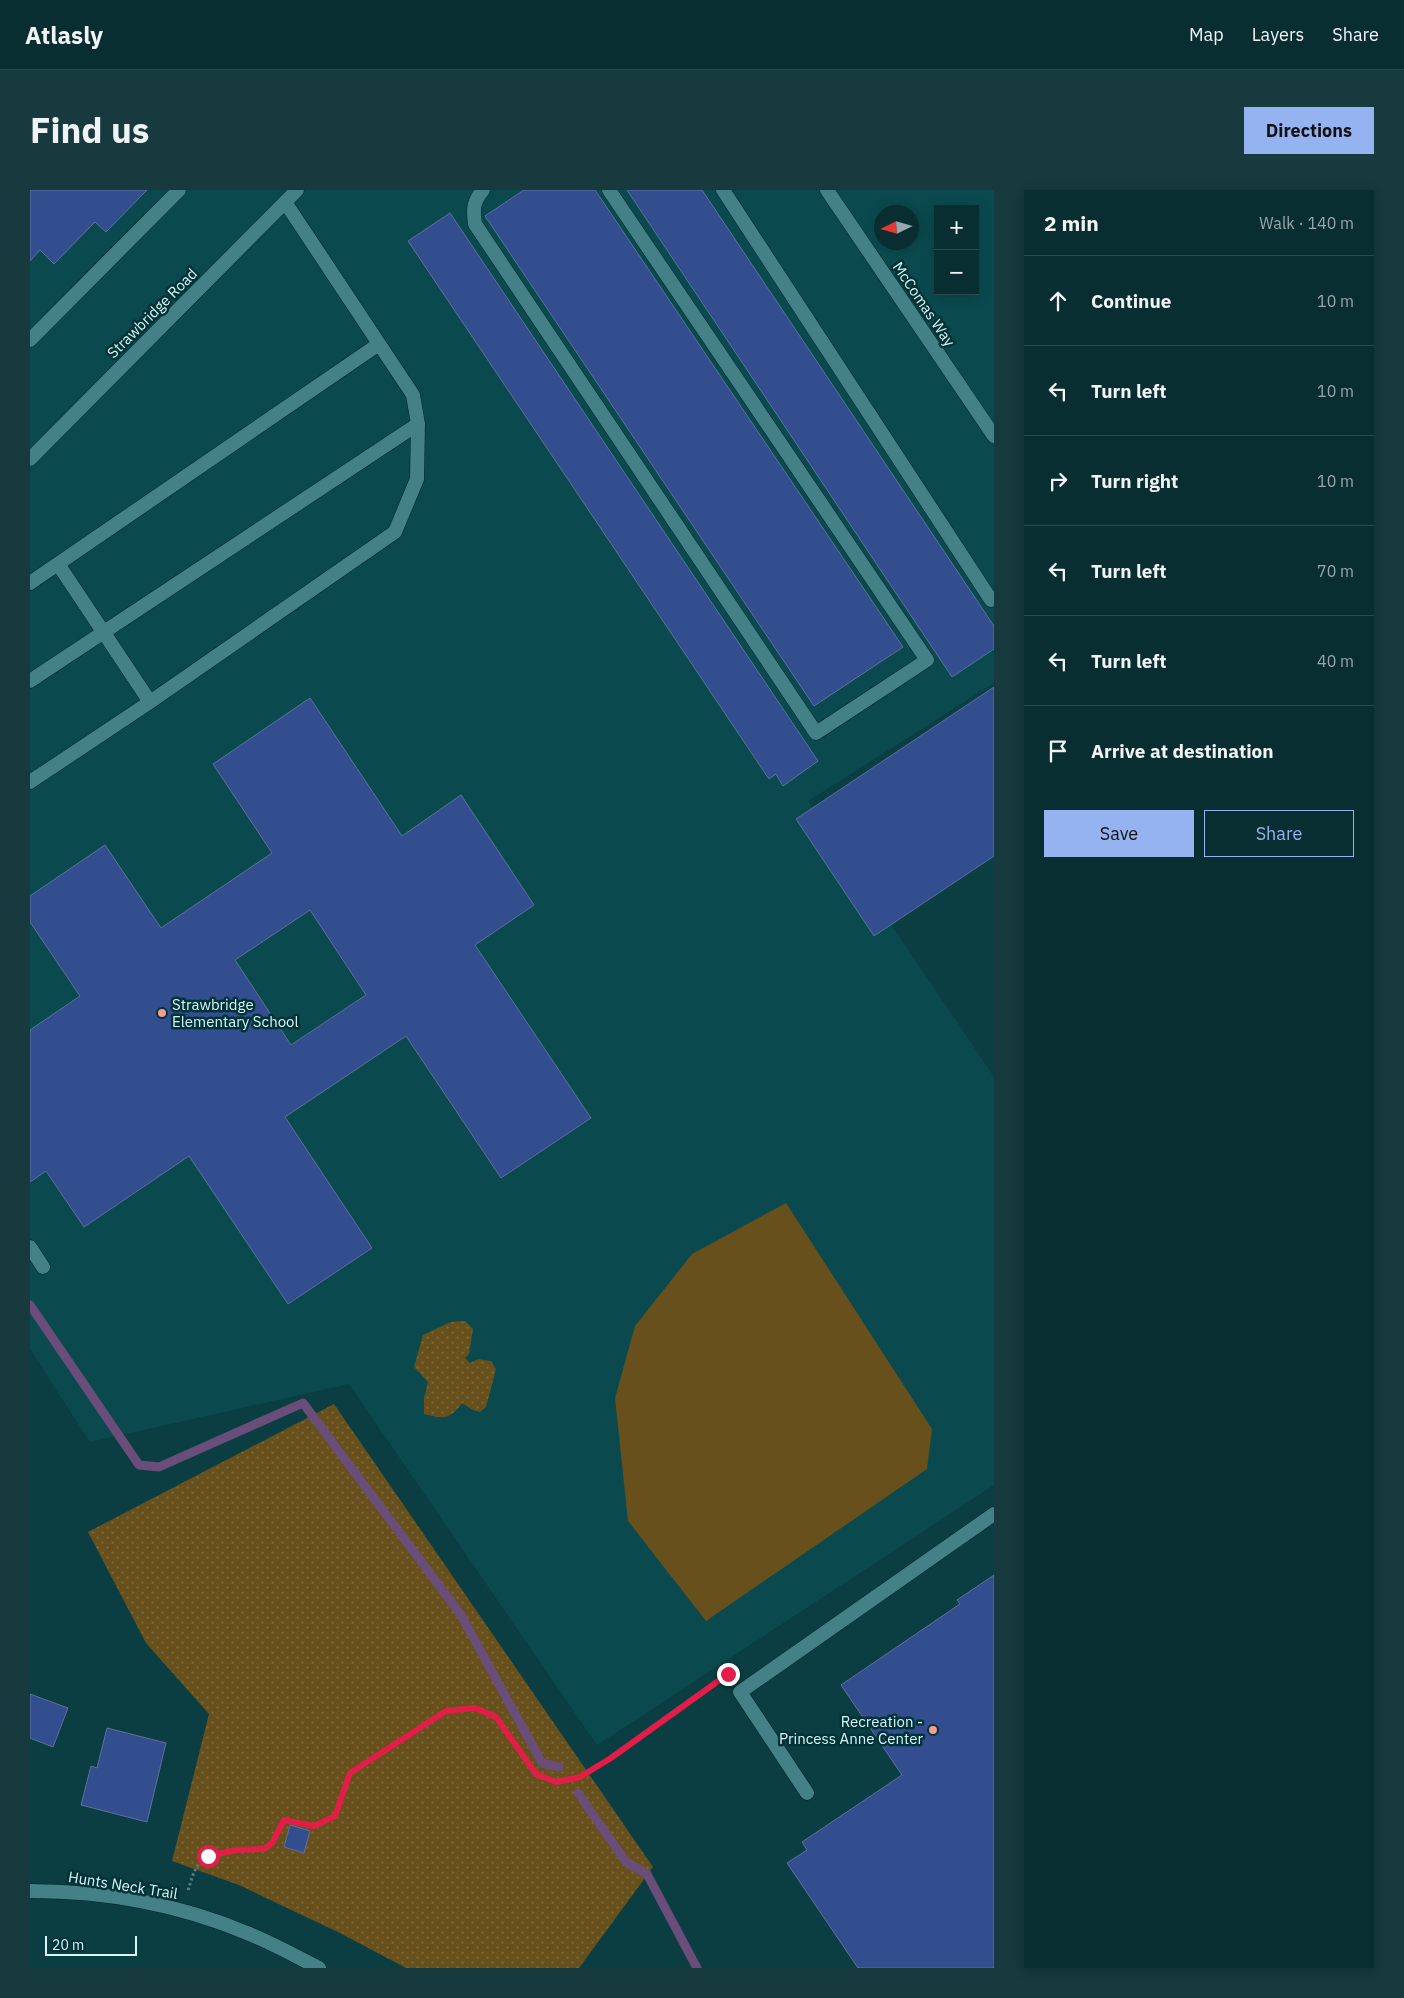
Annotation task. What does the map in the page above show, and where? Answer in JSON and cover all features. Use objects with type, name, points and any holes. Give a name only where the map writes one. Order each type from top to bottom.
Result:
[{"type":"street","points":[[30,340],[179,190]]},
{"type":"street","name":"Strawbridge Road","points":[[30,459],[297,190]]},
{"type":"street","points":[[483,190],[475,199],[473,210],[476,224],[816,733],[927,660],[609,190]]},
{"type":"street","points":[[723,190],[991,600],[994,598]]},
{"type":"street","name":"McComas Way","points":[[827,190],[994,436]]},
{"type":"street","points":[[30,782],[150,702],[395,532],[417,479],[418,424],[413,395],[285,202]]},
{"type":"street","points":[[30,583],[379,344]]},
{"type":"street","points":[[30,681],[418,424]]},
{"type":"street","points":[[58,564],[150,702]]},
{"type":"street","points":[[30,1248],[43,1267]]},
{"type":"street","points":[[807,1793],[740,1692],[994,1514]]},
{"type":"street","name":"Hunts Neck Trail","points":[[30,1891],[69,1891],[142,1901],[180,1910],[248,1933],[319,1968]]},
{"type":"path","points":[[180,1910],[198,1863],[208,1856],[236,1850],[264,1849],[272,1843],[284,1820],[314,1826],[335,1816],[350,1773],[446,1711],[475,1708],[496,1717],[536,1774],[556,1782],[580,1777],[611,1758],[728,1674],[740,1692]]},
{"type":"shaded area","points":[[30,190],[994,190],[994,683],[808,801],[994,1077],[994,1485],[597,1745],[349,1384],[90,1442],[30,1349]]},
{"type":"shaded area","points":[[786,1203],[932,1429],[927,1469],[706,1621],[628,1521],[615,1398],[635,1326],[692,1254]]},
{"type":"shaded area","points":[[465,1321],[473,1329],[469,1354],[465,1358],[470,1363],[478,1359],[491,1361],[496,1369],[486,1407],[480,1412],[462,1403],[454,1413],[446,1417],[424,1414],[424,1399],[428,1382],[414,1367],[423,1335],[451,1322]]},
{"type":"shaded area","points":[[334,1404],[653,1867],[579,1968],[406,1968],[340,1933],[239,1885],[172,1861],[209,1714],[146,1643],[88,1532]]},
{"type":"building","points":[[30,190],[147,190],[106,232],[95,222],[54,264],[40,250],[30,261]]},
{"type":"building","points":[[524,190],[595,190],[903,647],[814,706],[485,216]]},
{"type":"building","points":[[627,190],[702,190],[994,626],[994,649],[952,677]]},
{"type":"building","points":[[450,213],[818,761],[783,786],[776,774],[769,779],[408,241]]},
{"type":"building","points":[[994,687],[994,856],[874,936],[796,819]]},
{"type":"building","name":"Strawbridge Elementary School","points":[[310,698],[402,836],[461,795],[534,905],[475,945],[591,1118],[501,1178],[406,1036],[285,1117],[372,1248],[288,1304],[189,1156],[84,1227],[46,1171],[30,1182],[30,1030],[80,996],[30,922],[30,896],[105,845],[161,928],[272,853],[213,764]],"holes":[[[310,910],[366,995],[291,1045],[235,960]]]},
{"type":"building","name":"Recreation - Princess Anne Center","points":[[994,1575],[994,1968],[858,1968],[787,1863],[807,1850],[802,1842],[902,1775],[841,1685],[960,1604],[957,1600]]},
{"type":"building","points":[[30,1694],[68,1708],[53,1747],[30,1738]]},
{"type":"building","points":[[107,1728],[166,1743],[147,1822],[81,1805],[91,1766],[97,1768]]},
{"type":"building","points":[[290,1825],[310,1831],[304,1853],[284,1847]]},
{"type":"waterway","points":[[30,1305],[139,1465],[159,1467],[303,1403],[461,1615],[542,1763],[559,1767]]},
{"type":"waterway","points":[[578,1793],[626,1862],[647,1874],[697,1968]]},
{"type":"place","name":"Strawbridge Elementary School","points":[[162,1013]]},
{"type":"place","name":"Recreation - Princess Anne Center","points":[[933,1730]]},
{"type":"route","points":[[208,1856],[236,1850],[264,1849],[272,1843],[284,1820],[314,1826],[335,1816],[350,1773],[446,1711],[475,1708],[496,1717],[536,1774],[556,1782],[580,1777],[611,1758],[728,1674]]}]
